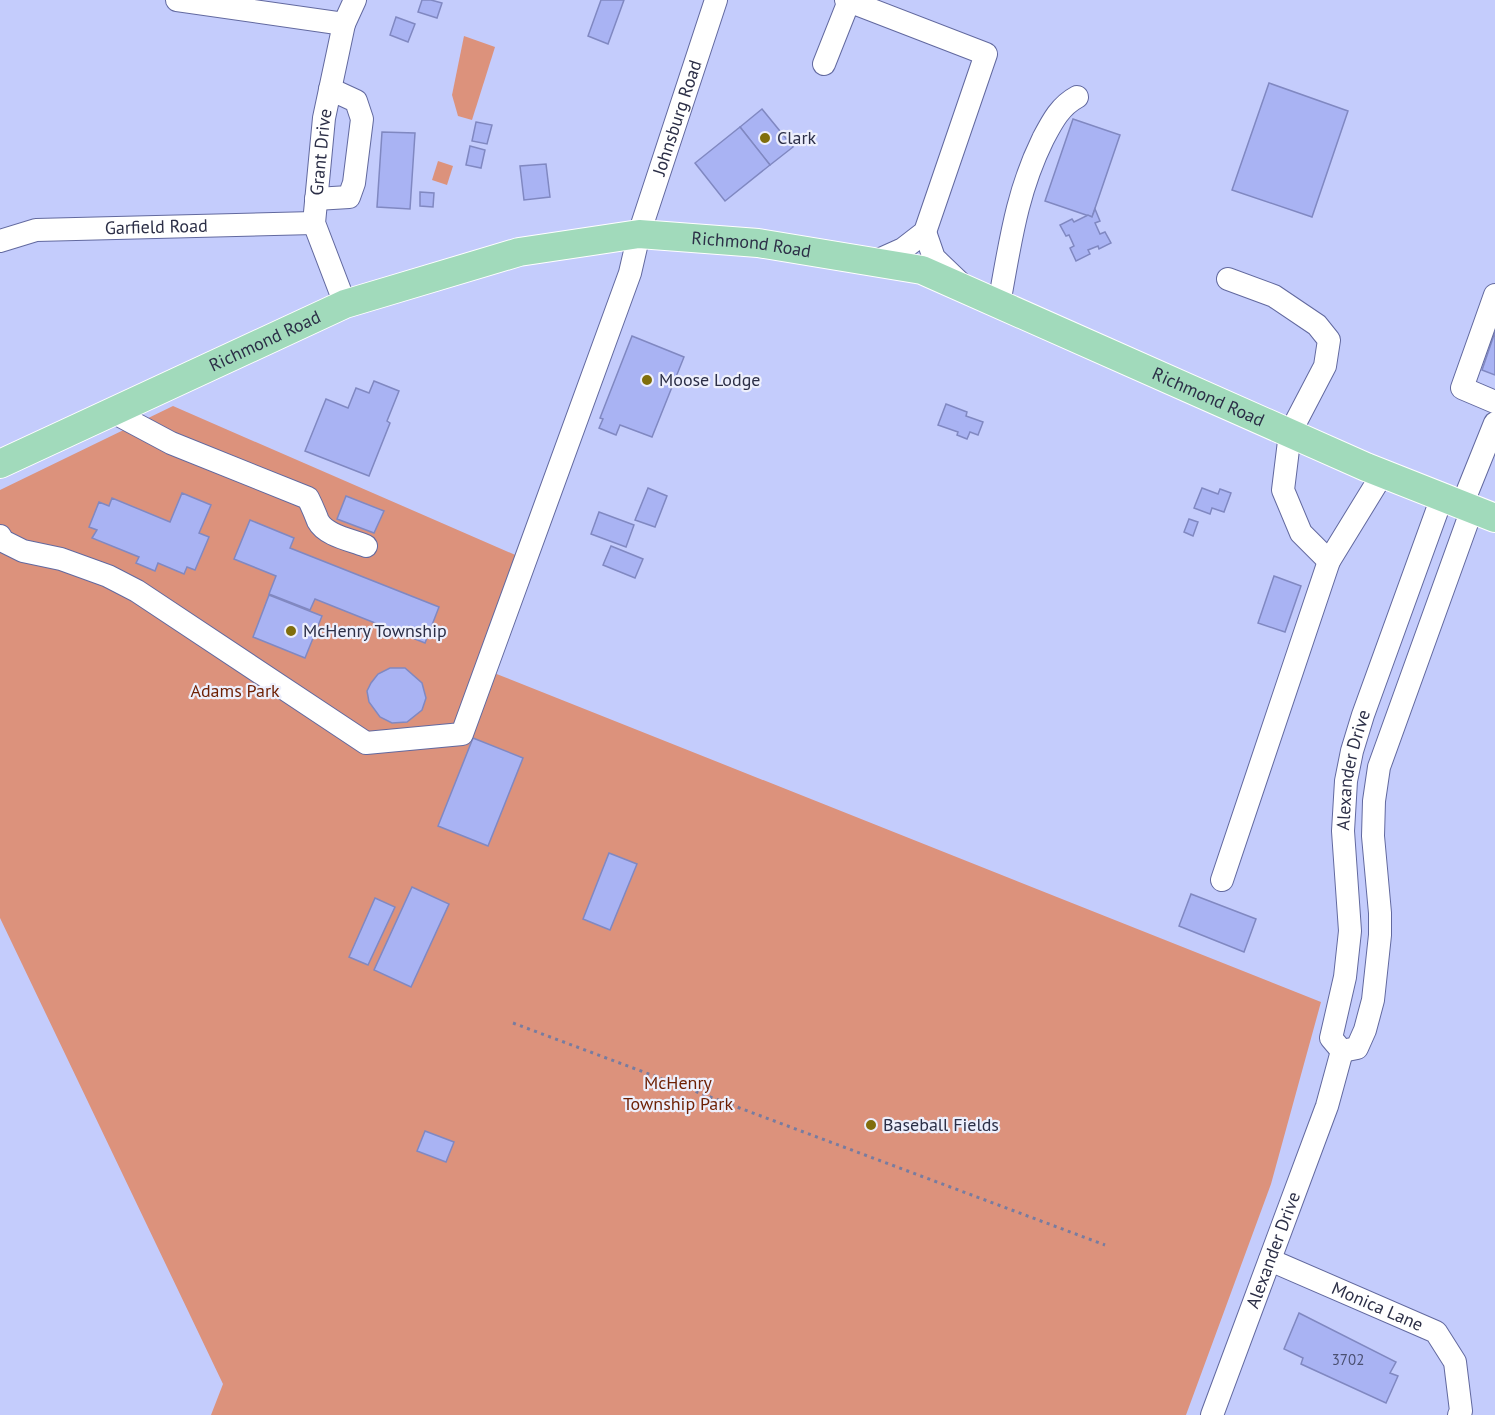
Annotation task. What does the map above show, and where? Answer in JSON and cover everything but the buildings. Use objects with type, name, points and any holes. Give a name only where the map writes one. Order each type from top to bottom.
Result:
[{"type":"main road","name":"Richmond Road","points":[[0,464],[345,304],[519,252],[639,234],[758,243],[922,270],[1290,433],[1468,507]]},
{"type":"street","points":[[177,0],[344,24]]},
{"type":"street","name":"Grant Drive","points":[[345,304],[314,222],[324,118],[344,24],[355,0]]},
{"type":"street","points":[[713,9],[730,0]]},
{"type":"street","points":[[824,64],[848,1],[986,54],[925,232],[903,249],[874,262]]},
{"type":"street","name":"Johnsburg Road","points":[[0,536],[3,541],[23,551],[61,559],[108,576],[137,591],[366,743],[462,734],[626,284],[639,234],[713,9]]},
{"type":"street","points":[[316,199],[349,197],[354,183],[362,119],[356,101],[330,89]]},
{"type":"street","points":[[999,304],[1021,192],[1052,121],[1066,103],[1077,97]]},
{"type":"street","name":"Garfield Road","points":[[0,242],[36,230],[314,222]]},
{"type":"street","points":[[925,232],[934,258],[966,290]]},
{"type":"street","points":[[1228,279],[1274,296],[1317,325],[1329,340],[1325,366],[1290,433],[1283,490],[1301,533],[1329,561]]},
{"type":"street","points":[[1495,295],[1462,388],[1495,402]]},
{"type":"street","points":[[111,411],[171,443],[308,498],[319,523],[328,532],[366,546]]},
{"type":"street","points":[[1468,507],[1495,423]]},
{"type":"street","points":[[1222,880],[1329,561],[1383,473]]},
{"type":"street","name":"Alexander Drive","points":[[1342,1051],[1331,1038],[1345,977],[1350,931],[1343,831],[1344,801],[1352,752],[1365,710],[1468,507]]},
{"type":"street","name":"Alexander Drive","points":[[1342,1051],[1357,1048],[1365,1030],[1373,1000],[1377,971],[1380,913],[1373,836],[1374,801],[1379,767],[1468,507]]},
{"type":"street","points":[[1365,710],[1396,721]]},
{"type":"street","name":"Alexander Drive","points":[[1212,1415],[1327,1106],[1342,1051]]},
{"type":"street","name":"Monica Lane","points":[[1270,1260],[1436,1332],[1455,1362],[1461,1411],[1459,1415]]},
{"type":"path","points":[[513,1023],[1105,1245]]},
{"type":"green space","points":[[464,36],[495,47],[472,120],[458,116],[452,95]]},
{"type":"green space","points":[[438,161],[453,166],[447,185],[432,180]]},
{"type":"green space","name":"McHenry Township Park","points":[[173,406],[536,564],[494,673],[1321,1002],[1271,1184],[1186,1415],[211,1415],[223,1384],[0,918],[0,490]]},
{"type":"place","name":"Clark","points":[[765,138]]},
{"type":"place","name":"Moose Lodge","points":[[647,380]]},
{"type":"place","name":"McHenry Township","points":[[291,631]]},
{"type":"place","name":"Baseball Fields","points":[[871,1125]]},
{"type":"park label","name":"Adams Park","points":[[235,691]]}]
